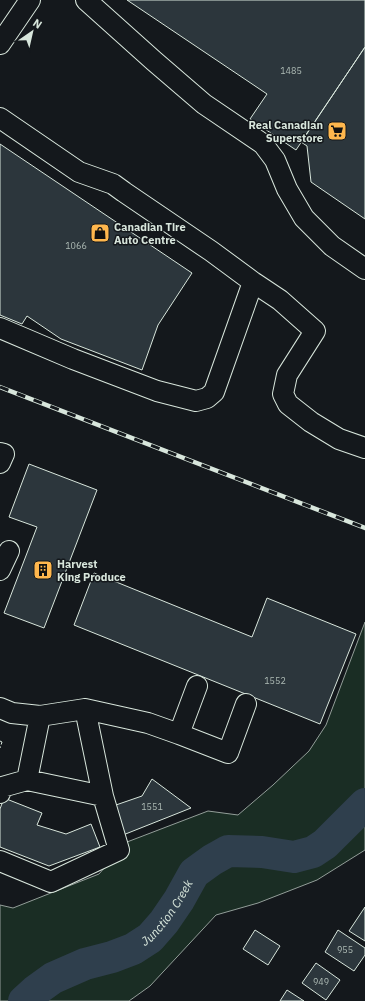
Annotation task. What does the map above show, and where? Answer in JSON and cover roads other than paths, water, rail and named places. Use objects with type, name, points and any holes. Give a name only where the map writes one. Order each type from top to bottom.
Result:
[{"type":"street","points":[[0,44],[30,0]]},
{"type":"street","points":[[86,0],[204,104],[263,144],[275,160],[287,189],[304,218],[332,246],[365,269]]},
{"type":"street","points":[[0,118],[79,172],[113,184],[280,300],[315,331],[287,375],[283,394],[288,404],[311,422],[339,439],[365,448]]},
{"type":"street","points":[[0,328],[73,359],[157,391],[196,401],[208,398],[214,392],[253,282]]},
{"type":"street","points":[[0,453],[4,454],[0,463]]},
{"type":"street","points":[[0,570],[9,551]]},
{"type":"street","points":[[179,734],[197,686]]},
{"type":"street","points":[[0,708],[12,713],[40,716],[85,709],[148,723],[228,753],[246,704]]},
{"type":"street","points":[[0,861],[51,882],[119,850],[103,796],[85,709]]},
{"type":"street","points":[[27,780],[40,716]]},
{"type":"street","points":[[0,793],[2,787],[27,780],[103,796]]},
{"type":"waterway","name":"Junction Creek","points":[[24,1001],[53,978],[85,964],[112,957],[133,949],[150,938],[164,922],[179,900],[194,873],[212,860],[228,851],[262,852],[294,857],[313,852],[325,844],[365,804]]},
{"type":"railway","points":[[0,387],[365,528]]},
{"type":"place","name":"Real Canadian Superstore","points":[[337,131]]},
{"type":"place","name":"Canadian Tire Auto Centre","points":[[100,233]]},
{"type":"place","name":"Harvest King Produce","points":[[43,570]]}]
